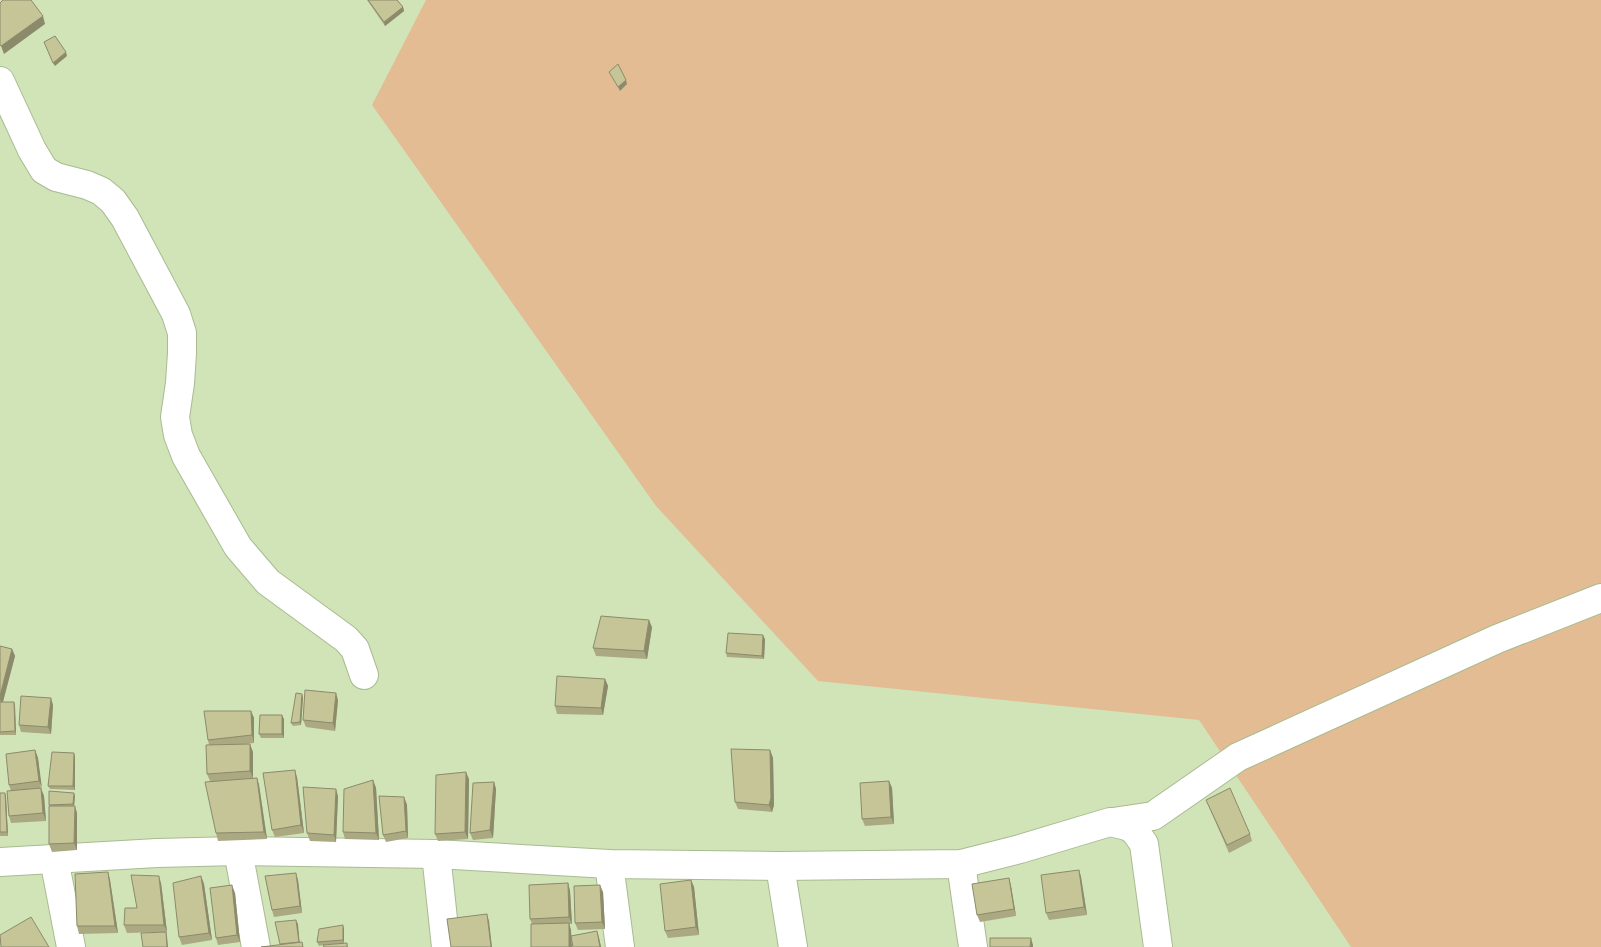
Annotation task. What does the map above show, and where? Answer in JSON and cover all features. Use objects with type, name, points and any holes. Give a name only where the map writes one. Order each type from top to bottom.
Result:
[{"type":"street","points":[[0,81],[32,150],[44,170],[56,177],[101,191],[113,201],[125,218],[176,314],[182,333],[180,383],[175,418],[178,435],[191,465],[238,547],[268,582],[346,639],[355,649],[364,675]]},
{"type":"street","points":[[0,862],[157,853],[238,852],[436,854],[608,864],[780,866],[961,864],[1020,849],[1110,822],[1153,816],[1238,757],[1497,640],[1601,598]]},
{"type":"street","points":[[1110,822],[1135,830],[1144,844],[1158,947]]},
{"type":"street","points":[[238,852],[256,947]]},
{"type":"street","points":[[436,854],[446,947]]},
{"type":"street","points":[[54,859],[71,947]]},
{"type":"street","points":[[608,864],[620,947]]},
{"type":"street","points":[[961,864],[973,947]]},
{"type":"street","points":[[780,866],[793,947]]},
{"type":"shaded area","points":[[426,0],[1601,0],[1601,947],[1351,947],[1199,720],[818,681],[656,506],[372,105]]},
{"type":"building","points":[[3,0],[31,0],[43,16],[1,46],[0,3]]},
{"type":"building","points":[[368,0],[397,0],[403,7],[384,22]]},
{"type":"building","points":[[55,36],[66,52],[53,63],[44,42]]},
{"type":"building","points":[[618,64],[626,80],[618,87],[609,72]]},
{"type":"building","points":[[601,616],[649,620],[644,651],[593,648]]},
{"type":"building","points":[[728,633],[763,635],[762,656],[726,653]]},
{"type":"building","points":[[0,646],[12,649],[0,696]]},
{"type":"building","points":[[557,676],[605,679],[601,708],[555,706]]},
{"type":"building","points":[[305,690],[336,693],[333,723],[303,720]]},
{"type":"building","points":[[296,693],[302,694],[300,722],[291,723]]},
{"type":"building","points":[[21,696],[51,698],[48,727],[19,725]]},
{"type":"building","points":[[0,702],[14,702],[15,731],[0,732]]},
{"type":"building","points":[[204,711],[251,711],[252,735],[208,740]]},
{"type":"building","points":[[260,715],[282,715],[282,734],[259,734]]},
{"type":"building","points":[[250,744],[250,771],[207,774],[206,745]]},
{"type":"building","points":[[731,749],[770,750],[771,798],[769,805],[735,802]]},
{"type":"building","points":[[35,750],[39,781],[9,785],[6,754]]},
{"type":"building","points":[[52,752],[74,753],[73,786],[48,786]]},
{"type":"building","points":[[295,770],[301,825],[272,830],[263,773]]},
{"type":"building","points":[[466,772],[465,832],[435,834],[436,775]]},
{"type":"building","points":[[257,778],[264,832],[216,833],[205,782]]},
{"type":"building","points":[[373,780],[376,833],[343,832],[344,789]]},
{"type":"building","points":[[889,781],[891,817],[862,819],[860,783]]},
{"type":"building","points":[[494,782],[490,830],[470,833],[473,783]]},
{"type":"building","points":[[303,787],[336,789],[334,835],[307,833]]},
{"type":"building","points":[[41,788],[43,813],[9,816],[7,791]]},
{"type":"building","points":[[1230,788],[1250,834],[1227,845],[1206,800]]},
{"type":"building","points":[[49,791],[74,793],[73,804],[49,805]]},
{"type":"building","points":[[0,793],[5,793],[7,832],[0,832]]},
{"type":"building","points":[[379,796],[404,797],[406,831],[383,835]]},
{"type":"building","points":[[49,806],[75,806],[74,843],[49,844]]},
{"type":"building","points":[[1079,870],[1084,907],[1046,913],[1041,875]]},
{"type":"building","points":[[108,872],[115,926],[77,926],[75,874]]},
{"type":"building","points":[[296,873],[300,906],[272,910],[265,876]]},
{"type":"building","points":[[131,875],[159,876],[164,925],[124,925],[125,908],[137,908]]},
{"type":"building","points":[[201,876],[209,933],[179,937],[173,883]]},
{"type":"building","points":[[1009,878],[1014,909],[977,915],[972,884]]},
{"type":"building","points":[[691,880],[696,927],[665,931],[660,884]]},
{"type":"building","points":[[568,883],[569,917],[530,919],[529,885]]},
{"type":"building","points":[[232,885],[237,935],[216,938],[210,888]]},
{"type":"building","points":[[600,885],[602,922],[575,923],[574,886]]},
{"type":"building","points":[[487,914],[491,947],[451,947],[447,919]]},
{"type":"building","points":[[31,917],[49,947],[1,947],[0,935]]},
{"type":"building","points":[[296,920],[299,942],[280,944],[275,922]]},
{"type":"building","points":[[569,923],[569,947],[531,947],[531,924]]},
{"type":"building","points":[[343,925],[343,940],[317,942],[319,929]]},
{"type":"building","points":[[597,931],[600,947],[573,947],[571,936]]},
{"type":"building","points":[[166,932],[167,947],[143,947],[141,933]]},
{"type":"building","points":[[990,938],[1031,938],[1030,947],[990,947]]},
{"type":"building","points":[[302,942],[303,947],[261,947]]},
{"type":"building","points":[[347,943],[347,947],[324,947],[323,945]]}]
